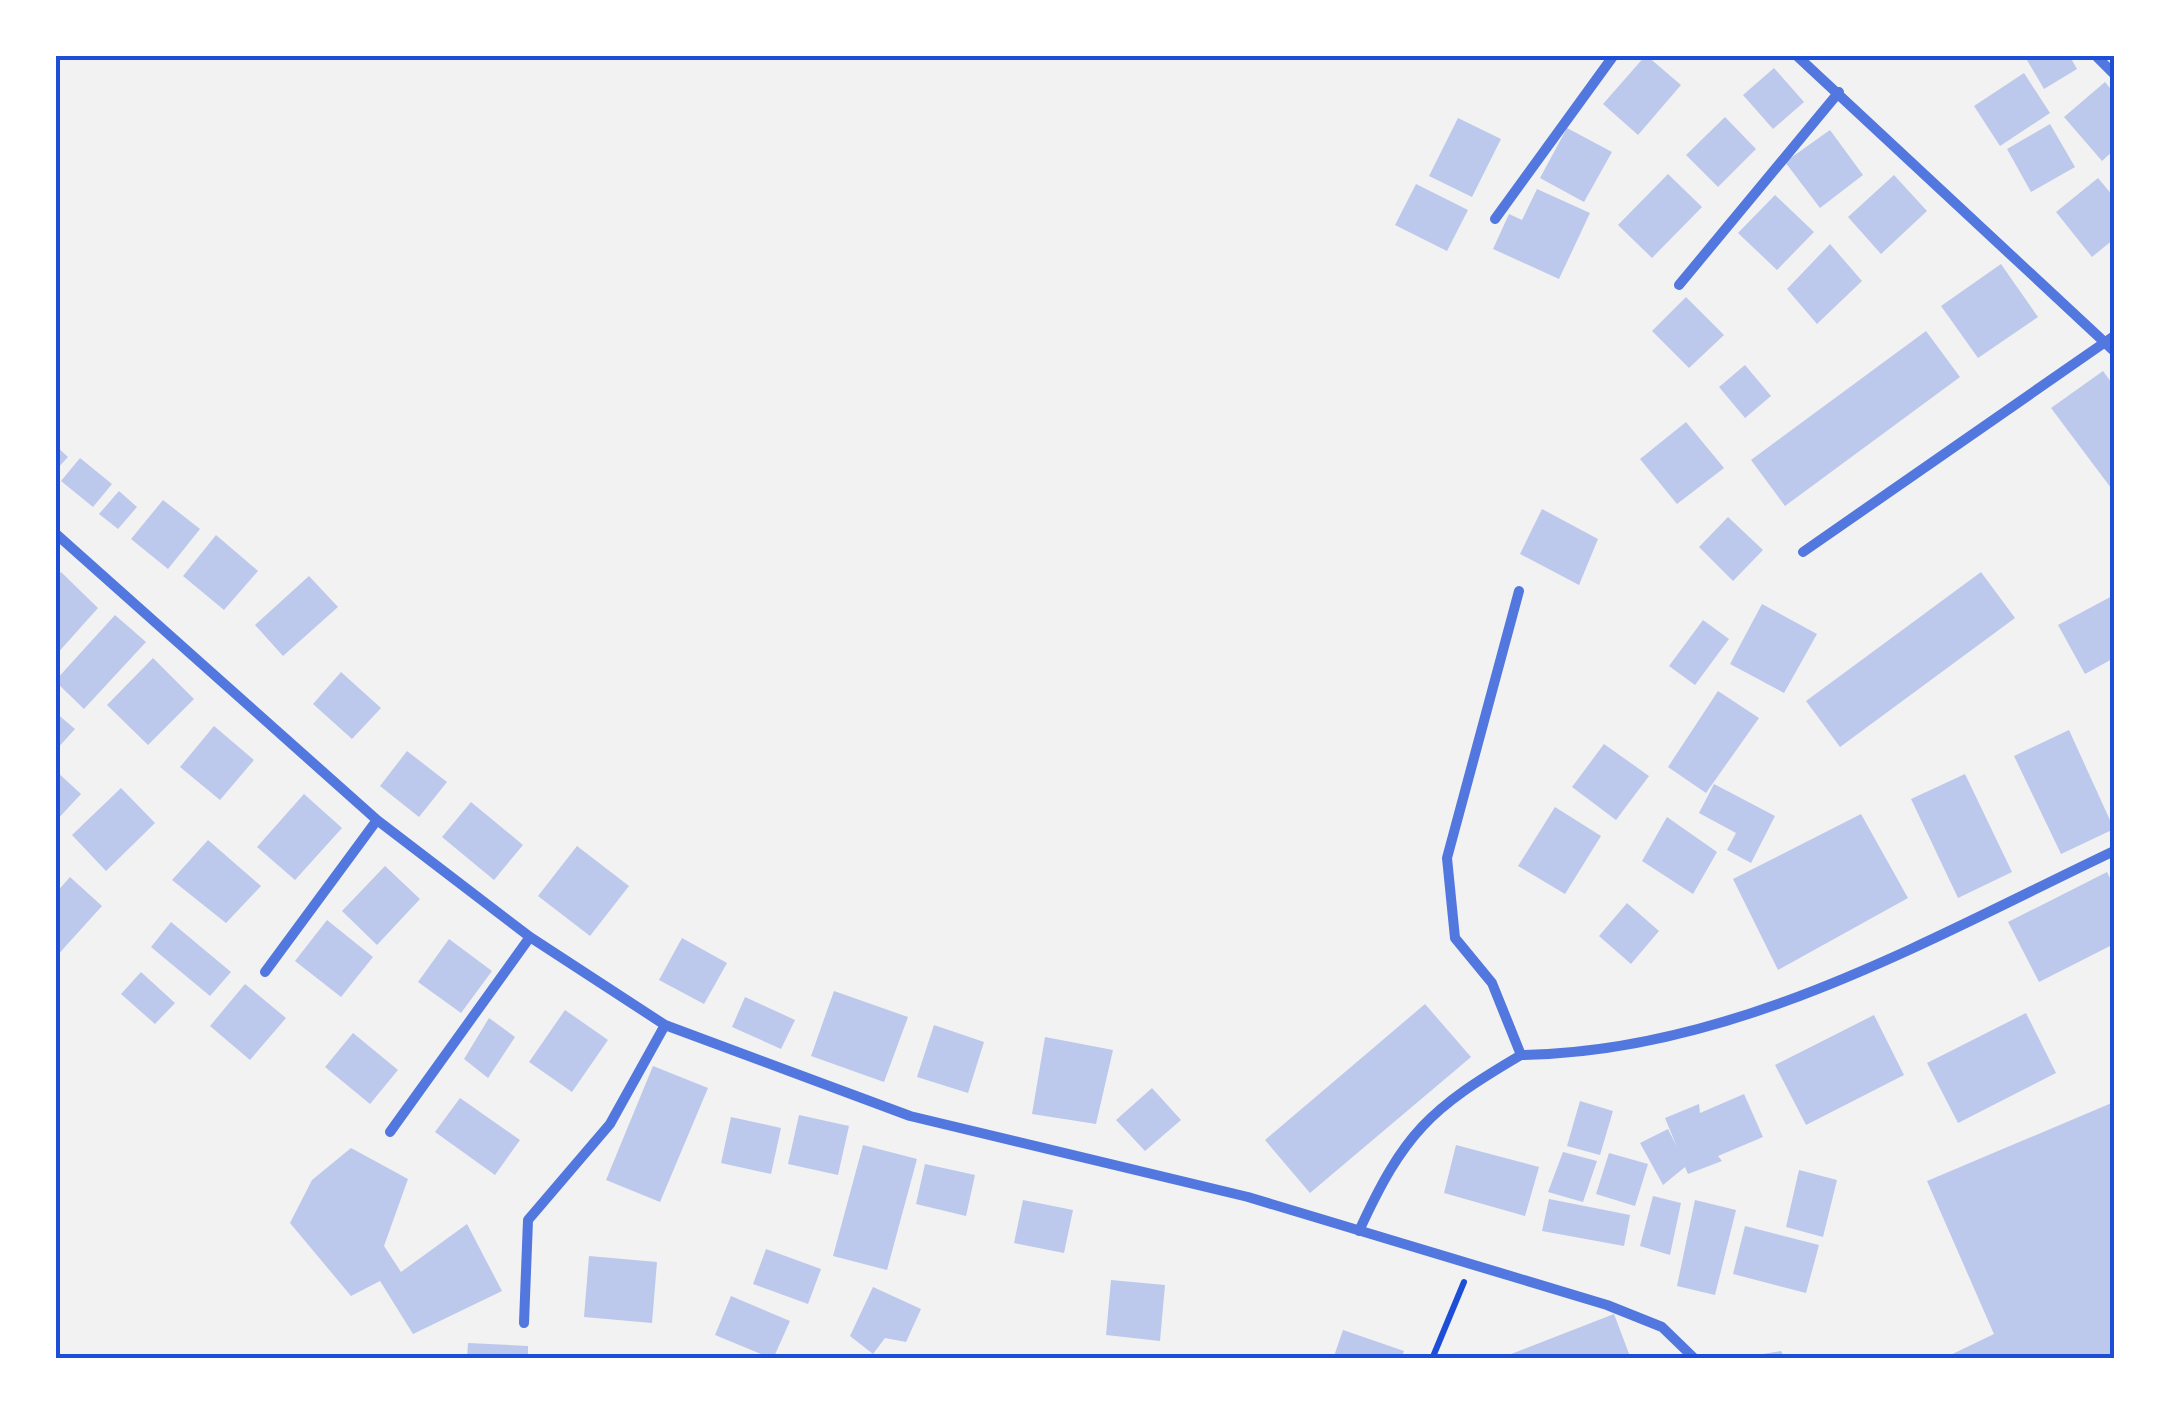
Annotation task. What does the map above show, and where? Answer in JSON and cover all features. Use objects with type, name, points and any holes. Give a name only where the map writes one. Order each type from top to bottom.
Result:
[{"type":"street","points":[[1496,219],[1614,55]]},
{"type":"street","points":[[1796,55],[2109,339],[2114,351]]},
{"type":"street","points":[[2095,55],[2114,74]]},
{"type":"street","points":[[1679,285],[1839,92]]},
{"type":"street","points":[[1803,552],[2109,339]]},
{"type":"street","points":[[55,533],[376,820],[530,938],[665,1025],[910,1116],[1248,1198],[1636,1315],[1662,1328],[1695,1359]]},
{"type":"street","points":[[1519,591],[1447,858],[1455,938],[1492,983],[1521,1054]]},
{"type":"street","points":[[265,972],[376,820]]},
{"type":"street","points":[[1359,1230],[1398,1153],[1417,1130],[1465,1088],[1521,1054],[1607,1050],[1769,1010],[2114,850]]},
{"type":"street","points":[[390,1132],[530,938]]},
{"type":"street","points":[[524,1323],[528,1220],[610,1124],[665,1025]]},
{"type":"path","points":[[1432,1359],[1456,1308],[1469,1264]]},
{"type":"building","points":[[1560,55],[1560,60],[1503,58]]},
{"type":"building","points":[[1646,55],[1681,85],[1638,135],[1603,104]]},
{"type":"building","points":[[2024,55],[2069,55],[2077,69],[2044,89]]},
{"type":"building","points":[[1774,68],[1804,102],[1773,129],[1743,95]]},
{"type":"building","points":[[2024,73],[2050,113],[2000,146],[1974,106]]},
{"type":"building","points":[[2105,82],[2114,93],[2114,150],[2102,161],[2064,117]]},
{"type":"building","points":[[1725,117],[1756,149],[1718,187],[1686,155]]},
{"type":"building","points":[[1458,118],[1501,139],[1472,197],[1429,176]]},
{"type":"building","points":[[2050,124],[2075,167],[2031,192],[2007,149]]},
{"type":"building","points":[[1567,128],[1612,152],[1584,202],[1540,178]]},
{"type":"building","points":[[1830,130],[1863,175],[1820,208],[1785,162]]},
{"type":"building","points":[[1668,174],[1702,207],[1652,258],[1618,225]]},
{"type":"building","points":[[1894,175],[1927,211],[1881,254],[1848,217]]},
{"type":"building","points":[[2098,178],[2114,197],[2114,239],[2092,257],[2056,212]]},
{"type":"building","points":[[1416,184],[1468,210],[1447,251],[1395,225]]},
{"type":"building","points":[[1537,189],[1590,213],[1559,279],[1493,249],[1509,214],[1522,220]]},
{"type":"building","points":[[1775,195],[1814,232],[1777,270],[1738,233]]},
{"type":"building","points":[[1830,244],[1862,281],[1817,324],[1787,289]]},
{"type":"building","points":[[2001,264],[2038,317],[1978,358],[1941,306]]},
{"type":"building","points":[[1686,297],[1724,335],[1689,368],[1652,331]]},
{"type":"building","points":[[1926,331],[1960,377],[1785,506],[1751,460]]},
{"type":"building","points":[[1745,365],[1771,396],[1745,418],[1719,387]]},
{"type":"building","points":[[2103,371],[2114,386],[2114,492],[2051,408]]},
{"type":"building","points":[[1686,422],[1724,468],[1677,504],[1640,459]]},
{"type":"building","points":[[55,445],[68,457],[55,471]]},
{"type":"building","points":[[80,458],[112,484],[93,507],[61,481]]},
{"type":"building","points":[[119,491],[137,507],[118,529],[99,514]]},
{"type":"building","points":[[163,500],[200,529],[168,569],[131,539]]},
{"type":"building","points":[[1542,509],[1598,539],[1579,585],[1520,554]]},
{"type":"building","points":[[1728,517],[1763,550],[1733,581],[1699,547]]},
{"type":"building","points":[[216,535],[258,571],[224,610],[183,576]]},
{"type":"building","points":[[61,572],[98,608],[55,656],[55,579]]},
{"type":"building","points":[[1981,572],[2015,618],[1840,747],[1806,701]]},
{"type":"building","points":[[309,576],[338,607],[283,656],[255,625]]},
{"type":"building","points":[[2114,595],[2114,658],[2085,674],[2058,625]]},
{"type":"building","points":[[1762,604],[1817,634],[1784,693],[1730,664]]},
{"type":"building","points":[[115,615],[146,642],[84,709],[55,681]]},
{"type":"building","points":[[1703,620],[1729,639],[1695,685],[1669,666]]},
{"type":"building","points":[[153,658],[194,699],[148,745],[107,705]]},
{"type":"building","points":[[341,672],[381,708],[352,739],[313,704]]},
{"type":"building","points":[[1718,691],[1759,718],[1706,793],[1668,767]]},
{"type":"building","points":[[55,712],[75,729],[55,751]]},
{"type":"building","points":[[214,726],[254,760],[220,800],[180,767]]},
{"type":"building","points":[[2069,730],[2114,829],[2061,854],[2014,756]]},
{"type":"building","points":[[1604,744],[1649,776],[1616,820],[1572,787]]},
{"type":"building","points":[[407,751],[447,782],[419,817],[380,786]]},
{"type":"building","points":[[55,770],[81,794],[55,822]]},
{"type":"building","points":[[1965,774],[2012,872],[1958,898],[1911,799]]},
{"type":"building","points":[[1714,784],[1775,816],[1751,863],[1727,850],[1736,833],[1699,813]]},
{"type":"building","points":[[121,788],[155,823],[106,871],[72,835]]},
{"type":"building","points":[[304,794],[342,828],[295,880],[257,847]]},
{"type":"building","points":[[471,802],[523,845],[494,880],[442,837]]},
{"type":"building","points":[[1555,807],[1601,836],[1565,894],[1518,866]]},
{"type":"building","points":[[1861,814],[1908,898],[1778,970],[1733,879]]},
{"type":"building","points":[[1667,817],[1717,852],[1693,894],[1642,861]]},
{"type":"building","points":[[208,840],[261,886],[226,923],[172,880]]},
{"type":"building","points":[[577,846],[629,886],[590,936],[538,896]]},
{"type":"building","points":[[385,866],[420,899],[377,945],[342,911]]},
{"type":"building","points":[[2107,872],[2114,886],[2114,944],[2039,982],[2008,922]]},
{"type":"building","points":[[70,877],[102,906],[55,958],[55,894]]},
{"type":"building","points":[[1627,903],[1659,931],[1631,964],[1599,936]]},
{"type":"building","points":[[327,920],[373,957],[341,997],[295,961]]},
{"type":"building","points":[[171,922],[231,972],[210,996],[151,947]]},
{"type":"building","points":[[682,938],[727,963],[704,1004],[659,980]]},
{"type":"building","points":[[449,939],[492,971],[461,1013],[418,982]]},
{"type":"building","points":[[141,972],[175,1003],[155,1024],[121,994]]},
{"type":"building","points":[[245,984],[286,1018],[250,1060],[210,1026]]},
{"type":"building","points":[[834,991],[908,1017],[884,1082],[811,1056]]},
{"type":"building","points":[[745,997],[795,1020],[781,1049],[732,1027]]},
{"type":"building","points":[[1425,1004],[1471,1057],[1310,1193],[1265,1140]]},
{"type":"building","points":[[565,1010],[608,1040],[572,1092],[529,1062]]},
{"type":"building","points":[[2026,1013],[2056,1073],[1958,1123],[1927,1063]]},
{"type":"building","points":[[1874,1015],[1904,1075],[1806,1125],[1775,1065]]},
{"type":"building","points":[[489,1018],[515,1037],[488,1078],[464,1059]]},
{"type":"building","points":[[934,1025],[984,1042],[968,1093],[917,1077]]},
{"type":"building","points":[[353,1033],[398,1070],[370,1104],[325,1067]]},
{"type":"building","points":[[1045,1037],[1113,1050],[1096,1124],[1032,1114]]},
{"type":"building","points":[[653,1066],[708,1088],[660,1202],[606,1180]]},
{"type":"building","points":[[1152,1088],[1181,1120],[1145,1151],[1116,1120]]},
{"type":"building","points":[[1744,1094],[1763,1137],[1718,1156],[1722,1161],[1688,1174],[1685,1167],[1663,1185],[1640,1143],[1668,1129],[1677,1147],[1665,1118],[1699,1104],[1700,1113]]},
{"type":"building","points":[[460,1098],[520,1140],[495,1175],[435,1132]]},
{"type":"building","points":[[1580,1101],[1613,1111],[1600,1155],[1567,1146]]},
{"type":"building","points":[[2114,1102],[2114,1359],[1942,1359],[1994,1334],[1927,1181]]},
{"type":"building","points":[[799,1115],[849,1126],[838,1175],[788,1164]]},
{"type":"building","points":[[731,1117],[781,1128],[771,1174],[721,1163]]},
{"type":"building","points":[[863,1145],[917,1159],[887,1270],[833,1256]]},
{"type":"building","points":[[1456,1145],[1539,1167],[1525,1216],[1444,1193]]},
{"type":"building","points":[[351,1148],[408,1179],[384,1246],[401,1272],[467,1224],[502,1291],[413,1334],[380,1281],[351,1296],[290,1223],[312,1180]]},
{"type":"building","points":[[1563,1152],[1597,1161],[1583,1202],[1548,1192]]},
{"type":"building","points":[[1609,1153],[1648,1164],[1635,1206],[1596,1194]]},
{"type":"building","points":[[925,1164],[975,1175],[966,1216],[916,1204]]},
{"type":"building","points":[[1799,1170],[1837,1180],[1823,1237],[1786,1227]]},
{"type":"building","points":[[1653,1196],[1681,1203],[1670,1255],[1640,1246]]},
{"type":"building","points":[[1549,1199],[1630,1215],[1624,1246],[1542,1231]]},
{"type":"building","points":[[1023,1200],[1073,1210],[1064,1253],[1014,1243]]},
{"type":"building","points":[[1695,1200],[1736,1210],[1715,1295],[1677,1286]]},
{"type":"building","points":[[1745,1226],[1819,1245],[1806,1293],[1733,1274]]},
{"type":"building","points":[[766,1249],[821,1269],[808,1304],[753,1284]]},
{"type":"building","points":[[589,1256],[657,1262],[652,1323],[584,1317]]},
{"type":"building","points":[[1111,1280],[1165,1285],[1160,1341],[1106,1335]]},
{"type":"building","points":[[873,1287],[921,1309],[906,1342],[885,1338],[873,1354],[850,1336]]},
{"type":"building","points":[[731,1296],[790,1321],[773,1359],[715,1335]]},
{"type":"building","points":[[1614,1314],[1631,1359],[1498,1359]]},
{"type":"building","points":[[1343,1330],[1404,1351],[1401,1359],[1333,1359]]},
{"type":"building","points":[[468,1343],[528,1346],[528,1359],[467,1359]]},
{"type":"building","points":[[1781,1351],[1785,1359],[1744,1357]]}]
